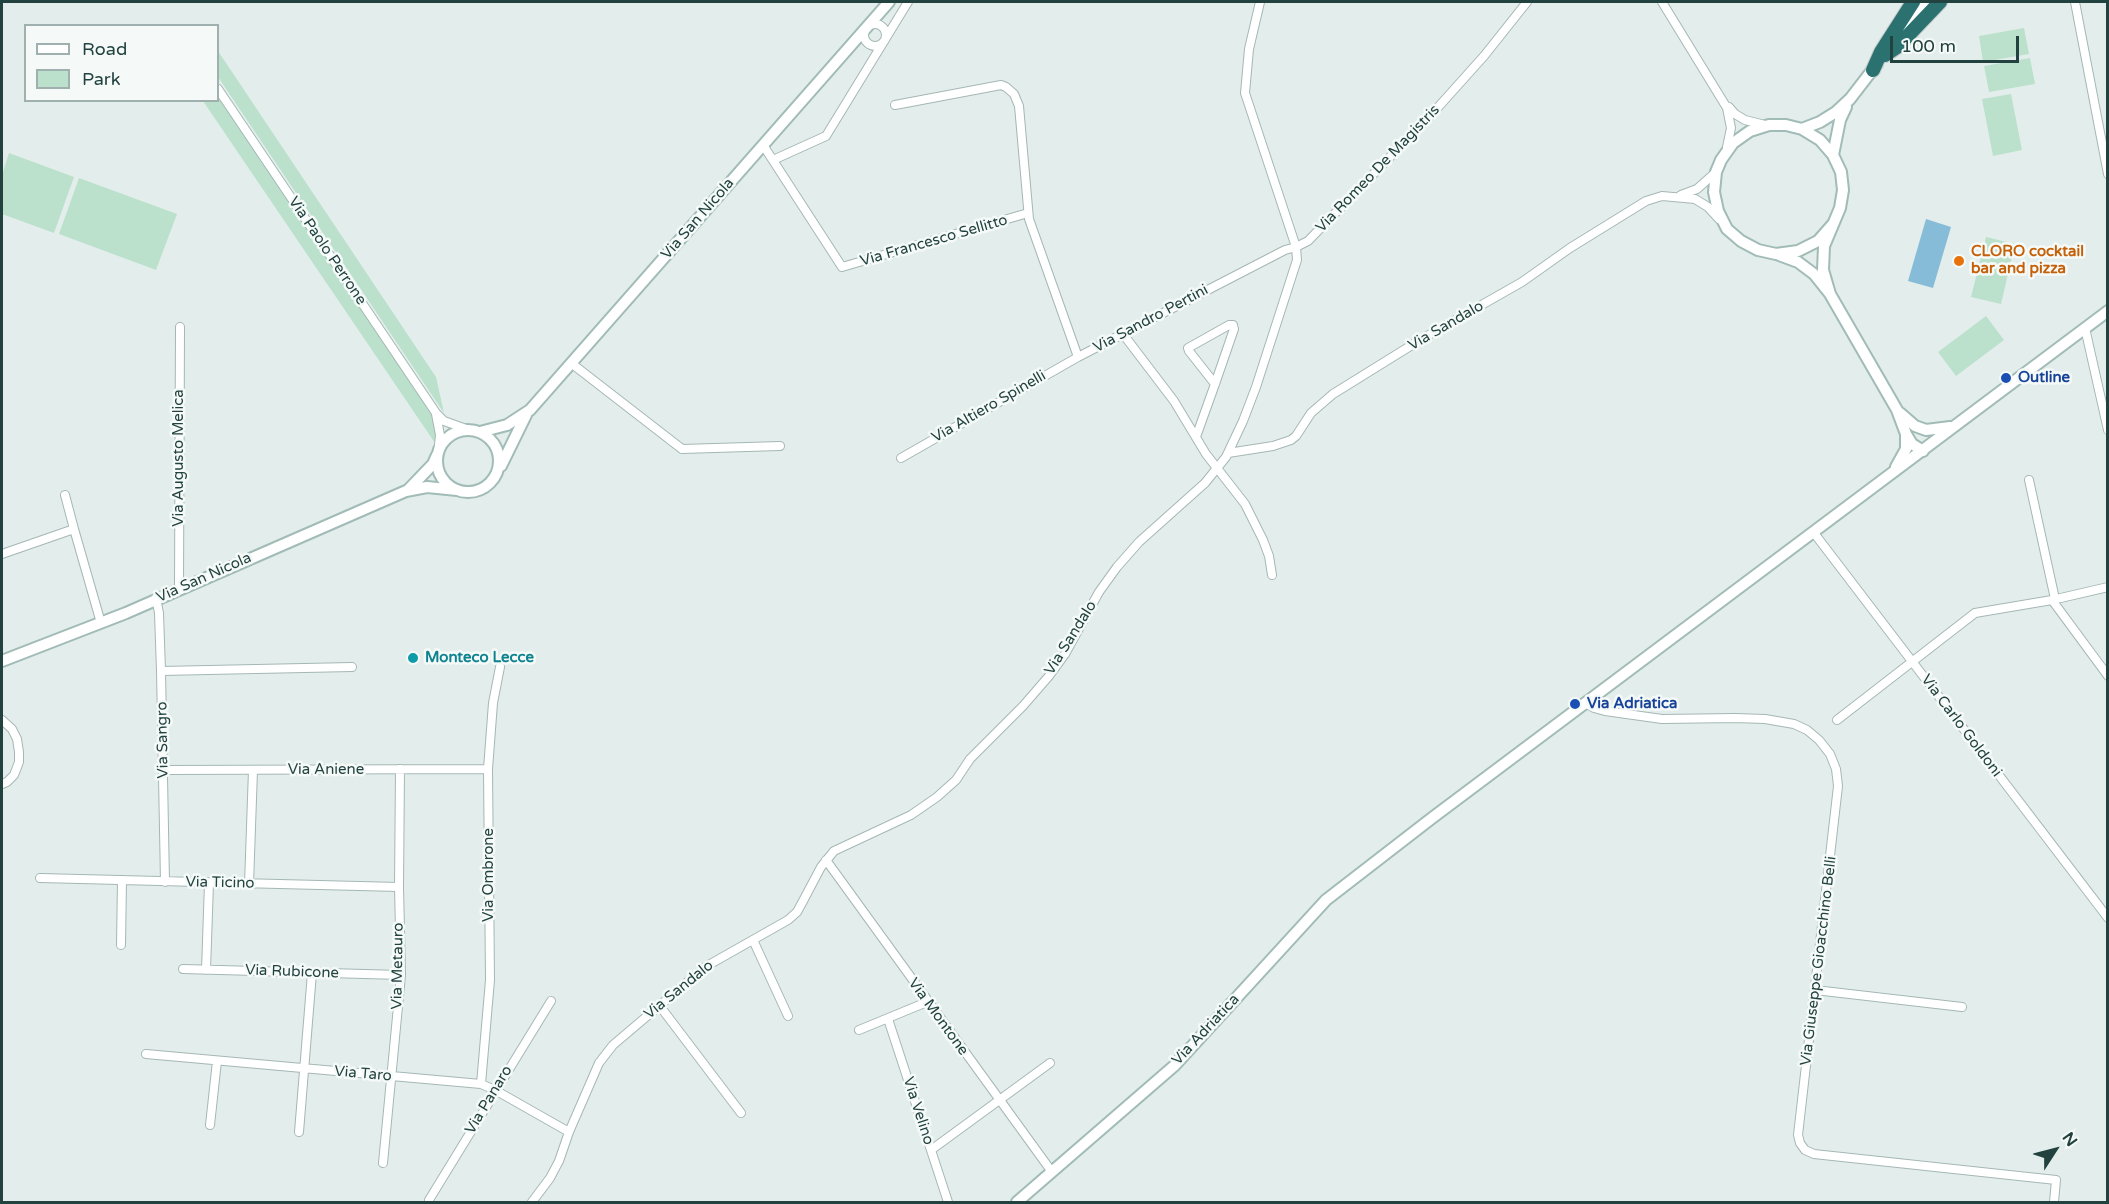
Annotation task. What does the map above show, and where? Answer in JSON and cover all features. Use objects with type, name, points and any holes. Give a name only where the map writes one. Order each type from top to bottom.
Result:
[{"type":"highway","points":[[1873,70],[1881,52],[1913,2]]},
{"type":"highway","points":[[1885,56],[1940,2]]},
{"type":"street","name":"Via San Nicola","points":[[2,658],[101,623],[406,491],[427,487],[472,492],[488,485],[498,471],[530,410],[889,2]]},
{"type":"street","points":[[773,160],[826,136],[908,2]]},
{"type":"street","points":[[1228,453],[1243,422],[1297,260],[1296,247],[1245,93],[1249,49],[1260,2]]},
{"type":"street","name":"Via Romeo De Magistris","points":[[1296,247],[1308,241],[1325,225],[1431,114],[1484,56],[1527,2]]},
{"type":"street","points":[[1662,2],[1730,114],[1729,143],[1716,172],[1714,192],[1718,211],[1728,229],[1741,242],[1758,250],[1798,262],[1814,274],[1830,294],[1897,410],[1912,444],[1923,451],[1924,442],[1915,426],[1897,410]]},
{"type":"street","points":[[1802,129],[1836,112],[1850,99],[1928,2]]},
{"type":"street","points":[[2075,2],[2108,174]]},
{"type":"street","points":[[878,25],[884,28],[885,41],[879,46],[872,46],[866,42],[864,35],[866,28],[878,25]]},
{"type":"street","name":"Via Sandro Pertini","points":[[895,105],[1001,85],[1012,91],[1018,106],[1028,213],[1078,357],[1284,250],[1296,247]]},
{"type":"street","name":"Via Paolo Perrone","points":[[219,90],[436,413],[444,421],[475,431]]},
{"type":"street","points":[[1722,99],[1735,114],[1744,120],[1802,129],[1820,140],[1833,155],[1841,172],[1843,190],[1840,208],[1824,246],[1823,270],[1830,294]]},
{"type":"street","points":[[1833,155],[1840,120],[1850,99]]},
{"type":"street","points":[[1721,160],[1733,143],[1741,137],[1750,131],[1769,125]]},
{"type":"street","name":"Via Francesco Sellitto","points":[[763,145],[842,267],[1028,213]]},
{"type":"street","name":"Via Sandalo","points":[[532,1203],[559,1161],[569,1132],[604,1055],[613,1044],[705,967],[788,920],[797,912],[826,860],[834,851],[911,815],[938,798],[956,780],[970,759],[1023,706],[1049,676],[1065,654],[1099,592],[1117,567],[1139,542],[1205,483],[1228,453],[1273,446],[1291,440],[1311,413],[1333,394],[1420,340],[1522,282],[1628,211],[1653,198],[1690,193],[1716,172]]},
{"type":"street","name":"Via Sandalo","points":[[1673,196],[1687,197],[1701,202],[1728,229]]},
{"type":"street","points":[[1776,254],[1798,251],[1818,241],[1833,224]]},
{"type":"street","name":"Via Adriatica","points":[[1017,1203],[1174,1066],[1326,900],[2108,311]]},
{"type":"street","points":[[1196,437],[1215,384],[1234,329],[1233,325],[1229,325],[1188,348],[1215,384]]},
{"type":"street","name":"Via Augusto Melica","points":[[179,589],[180,327]]},
{"type":"street","points":[[2085,328],[2108,430]]},
{"type":"street","points":[[1123,334],[1174,401],[1217,469],[1237,493],[1255,522],[1269,556],[1272,575]]},
{"type":"street","name":"Via Altiero Spinelli","points":[[901,458],[1078,357]]},
{"type":"street","points":[[571,363],[682,449],[780,446]]},
{"type":"street","name":"Via San Nicola","points":[[406,491],[433,464],[448,438],[457,432],[507,425],[530,410]]},
{"type":"street","name":"Via Paolo Perrone","points":[[436,413],[440,435],[438,454]]},
{"type":"street","points":[[1915,426],[1926,430],[1937,430],[1956,425]]},
{"type":"street","points":[[475,431],[492,441],[497,449],[498,471]]},
{"type":"street","points":[[1892,475],[1906,449],[1906,434]]},
{"type":"street","points":[[438,454],[437,464],[440,475],[447,484],[457,490]]},
{"type":"street","points":[[2029,480],[2053,600],[2108,676]]},
{"type":"street","points":[[65,495],[101,623]]},
{"type":"street","points":[[2,554],[74,529]]},
{"type":"street","name":"Via Carlo Goldoni","points":[[1814,533],[2108,918]]},
{"type":"street","points":[[1837,720],[1975,613],[2053,600],[2108,587]]},
{"type":"street","name":"Via Sangro","points":[[156,598],[159,613],[161,671],[165,882]]},
{"type":"street","points":[[161,671],[352,667]]},
{"type":"street","name":"Via Ombrone","points":[[481,1084],[490,980],[488,769],[493,703],[500,667]]},
{"type":"street","name":"Via Giuseppe Gioacchino Belli","points":[[1585,703],[1605,711],[1662,719],[1765,719],[1794,724],[1807,730],[1830,754],[1839,786],[1798,1135],[1805,1150],[1814,1154],[2055,1179],[2054,1203]]},
{"type":"street","points":[[2,720],[12,729],[17,739],[19,752],[19,762],[14,775],[7,783],[2,784]]},
{"type":"street","name":"Via Metauro","points":[[383,1163],[401,975],[400,769]]},
{"type":"street","name":"Via Aniene","points":[[164,770],[488,769]]},
{"type":"street","points":[[249,884],[254,770]]},
{"type":"street","name":"Via Montone","points":[[826,860],[1052,1172]]},
{"type":"street","name":"Via Ticino","points":[[40,878],[399,887]]},
{"type":"street","points":[[121,945],[122,880]]},
{"type":"street","points":[[206,970],[208,883]]},
{"type":"street","points":[[753,940],[788,1016]]},
{"type":"street","name":"Via Rubicone","points":[[183,969],[401,975]]},
{"type":"street","points":[[299,1132],[312,973]]},
{"type":"street","points":[[1815,990],[1962,1007]]},
{"type":"street","name":"Via Panaro","points":[[429,1200],[551,1001]]},
{"type":"street","points":[[859,1030],[927,1002]]},
{"type":"street","points":[[659,1005],[741,1113]]},
{"type":"street","name":"Via Velino","points":[[888,1019],[948,1203]]},
{"type":"street","name":"Via Taro","points":[[146,1054],[481,1084],[569,1132]]},
{"type":"street","points":[[210,1125],[217,1061]]},
{"type":"street","points":[[931,1150],[1050,1063]]},
{"type":"green space","points":[[2024,28],[2029,54],[1983,62],[1979,36]]},
{"type":"green space","points":[[219,52],[436,377],[444,413],[219,78]]},
{"type":"green space","points":[[2030,58],[2035,84],[1989,92],[1984,66]]},
{"type":"green space","points":[[2011,94],[2022,150],[1993,156],[1982,99]]},
{"type":"green space","points":[[219,97],[432,414],[437,426],[435,443],[204,102],[219,102]]},
{"type":"green space","points":[[9,153],[74,177],[54,233],[2,214],[2,175]]},
{"type":"green space","points":[[79,178],[177,214],[156,270],[59,234]]},
{"type":"green space","points":[[1986,237],[2015,244],[2001,304],[1971,297]]},
{"type":"green space","points":[[1986,316],[2004,340],[1956,376],[1938,352]]},
{"type":"water","points":[[1926,219],[1951,227],[1933,288],[1908,281]]},
{"type":"place","name":"CLORO cocktail bar and pizza","points":[[1959,261]]},
{"type":"place","name":"Outline","points":[[2006,378]]},
{"type":"place","name":"Monteco Lecce","points":[[413,658]]},
{"type":"place","name":"Via Adriatica","points":[[1575,704]]}]
